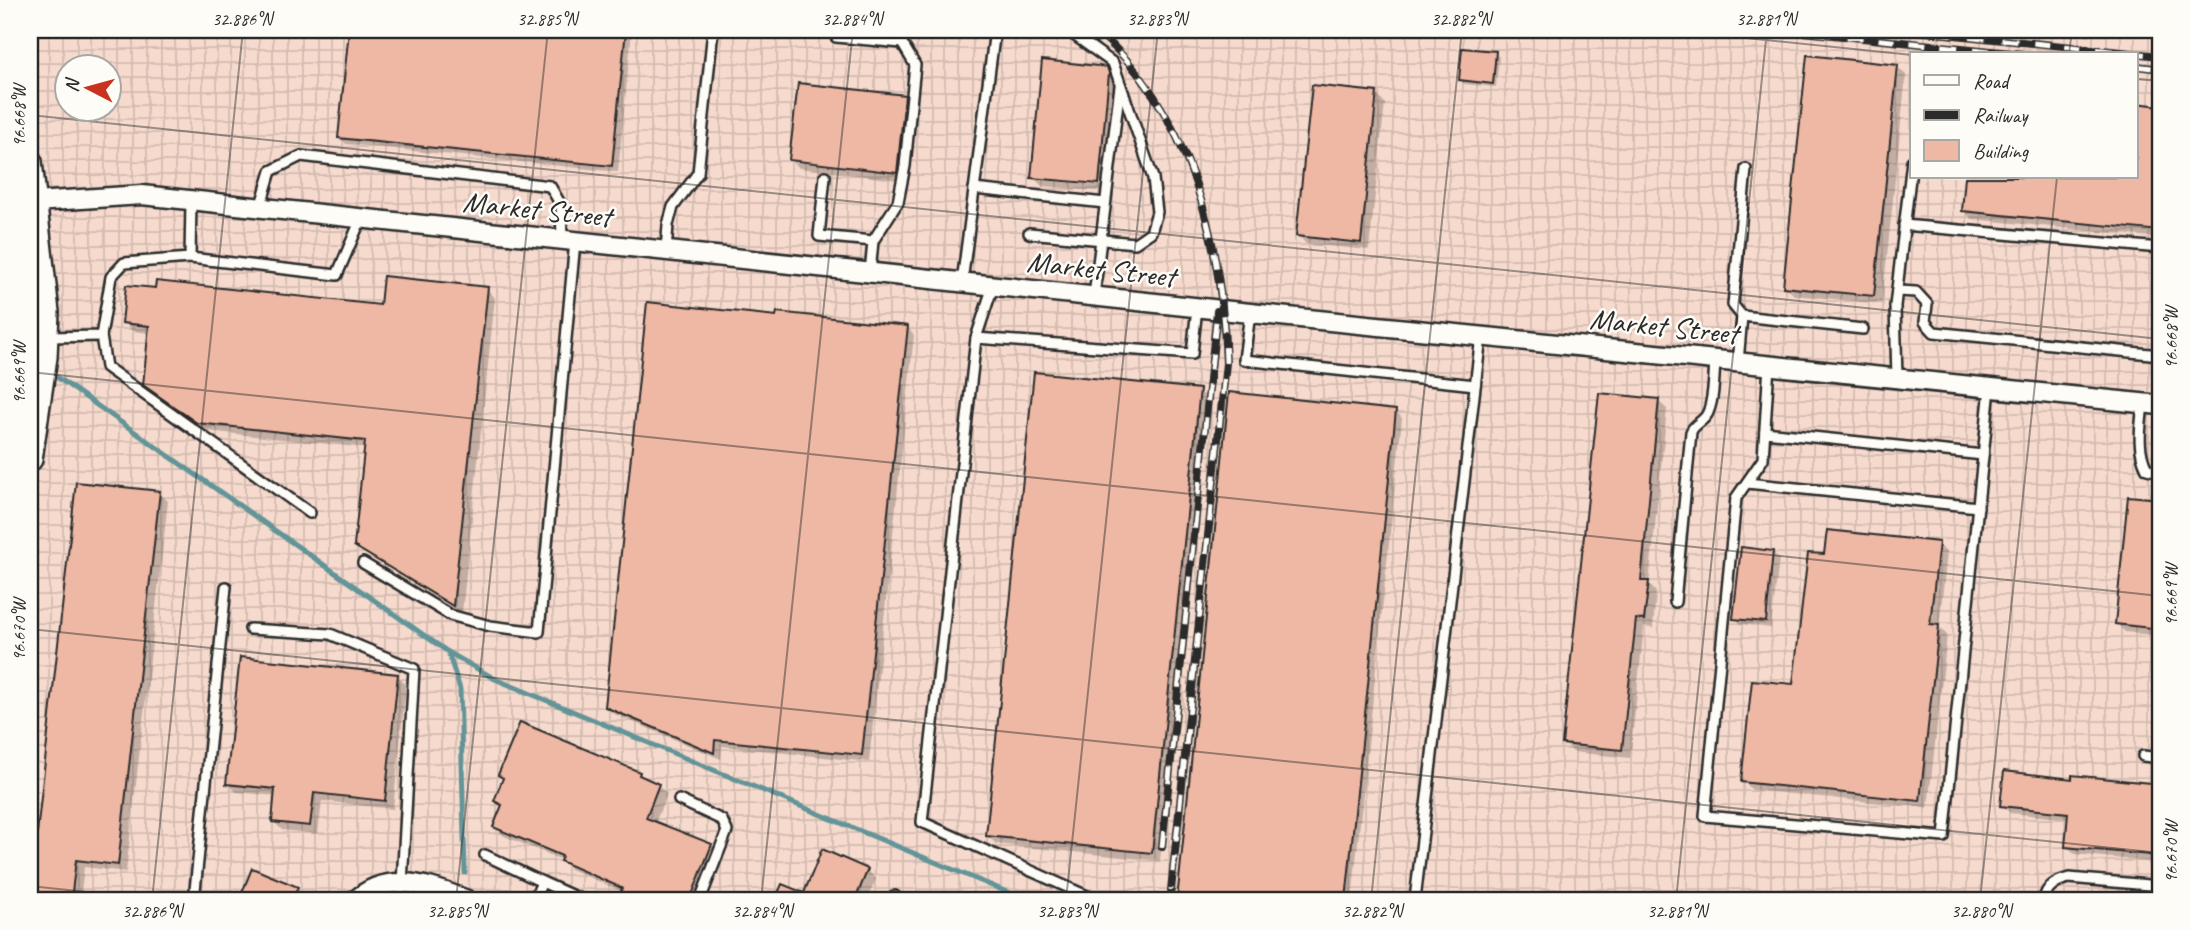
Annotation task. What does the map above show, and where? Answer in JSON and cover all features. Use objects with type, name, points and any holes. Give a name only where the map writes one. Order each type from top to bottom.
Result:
[{"type":"street","points":[[30,162],[47,312],[45,357],[30,459]]},
{"type":"street","name":"Market Street","points":[[35,202],[142,195],[1250,313],[2152,404]]},
{"type":"street","points":[[365,897],[384,885],[409,882],[434,887],[467,900]]},
{"type":"lane","points":[[666,251],[668,225],[673,207],[698,173],[713,30]]},
{"type":"lane","points":[[837,30],[836,37],[902,43]]},
{"type":"lane","points":[[870,273],[873,241],[898,202],[905,166],[915,65],[902,43],[904,30]]},
{"type":"lane","points":[[962,282],[995,30]]},
{"type":"lane","points":[[1029,233],[1135,243],[1150,232],[1157,212],[1153,178],[1114,63],[1067,30]]},
{"type":"lane","points":[[1094,296],[1121,83]]},
{"type":"lane","points":[[260,208],[271,171],[301,156],[550,186],[561,205],[568,241],[539,632],[490,626],[450,615],[363,563]]},
{"type":"lane","points":[[1746,169],[1733,305],[1742,316],[1863,330]]},
{"type":"lane","points":[[824,176],[819,236],[873,241]]},
{"type":"lane","points":[[1897,378],[1895,306],[1910,177]]},
{"type":"lane","points":[[974,189],[1105,203]]},
{"type":"lane","points":[[190,258],[191,201]]},
{"type":"lane","points":[[310,513],[106,367],[101,336],[111,277],[124,263],[190,258],[337,275],[361,219]]},
{"type":"lane","points":[[1904,225],[2160,248]]},
{"type":"lane","points":[[993,286],[976,338],[922,822],[1096,900]]},
{"type":"lane","points":[[1897,291],[1916,292],[1927,304],[1925,322],[1934,332],[2160,355]]},
{"type":"lane","points":[[976,338],[1192,354],[1197,307]]},
{"type":"lane","points":[[1250,313],[1244,360],[1475,385]]},
{"type":"lane","points":[[1738,362],[1742,316]]},
{"type":"lane","points":[[46,337],[101,336]]},
{"type":"lane","points":[[1415,900],[1481,336]]},
{"type":"lane","points":[[1675,602],[1691,432],[1692,427],[1705,417],[1710,408],[1715,360]]},
{"type":"lane","points":[[1769,365],[1763,459],[1736,498],[1705,816],[1944,838],[1990,387]]},
{"type":"lane","points":[[2152,404],[2139,443],[2141,457],[2147,469],[2160,472]]},
{"type":"lane","points":[[1765,432],[1983,455]]},
{"type":"lane","points":[[1747,483],[1978,507]]},
{"type":"lane","points":[[194,900],[226,587]]},
{"type":"lane","points":[[250,629],[330,634],[415,669],[402,883]]},
{"type":"lane","points":[[2143,756],[2160,758]]},
{"type":"lane","points":[[679,800],[726,824],[727,831],[700,900]]},
{"type":"lane","points":[[485,855],[582,900]]},
{"type":"lane","points":[[2044,900],[2045,894],[2055,881],[2069,878],[2160,886]]},
{"type":"lane","points":[[534,900],[542,882]]},
{"type":"shaded area","points":[[30,30],[2160,30],[2160,900],[30,900]]},
{"type":"building","points":[[349,30],[626,30],[612,166],[338,138]]},
{"type":"building","points":[[1462,48],[1496,51],[1493,84],[1459,80]]},
{"type":"building","points":[[1807,55],[1898,65],[1874,296],[1783,287]]},
{"type":"building","points":[[1042,60],[1107,67],[1109,73],[1099,184],[1031,178]]},
{"type":"building","points":[[798,83],[905,95],[897,173],[789,160]]},
{"type":"building","points":[[1312,85],[1377,92],[1361,243],[1296,236]]},
{"type":"building","points":[[2138,103],[2160,106],[2160,231],[1962,211],[1965,178],[2138,178]]},
{"type":"building","points":[[383,276],[488,287],[453,606],[354,546],[365,441],[197,423],[143,385],[149,326],[122,323],[126,285],[155,288],[156,281],[380,305]]},
{"type":"building","points":[[647,302],[776,316],[777,312],[908,326],[862,755],[715,740],[714,753],[605,707]]},
{"type":"building","points":[[1034,372],[1200,389],[1152,853],[986,836]]},
{"type":"building","points":[[1229,392],[1396,410],[1346,900],[1177,900]]},
{"type":"building","points":[[1599,393],[1659,399],[1641,581],[1649,581],[1644,620],[1636,619],[1622,750],[1562,744]]},
{"type":"building","points":[[76,482],[160,491],[118,865],[76,860],[71,900],[48,900],[30,896]]},
{"type":"building","points":[[2128,496],[2160,499],[2160,629],[2115,624]]},
{"type":"building","points":[[1827,530],[1939,542],[1930,624],[1939,625],[1920,801],[1741,782],[1752,680],[1793,684],[1808,553],[1824,554]]},
{"type":"building","points":[[1741,547],[1773,551],[1766,622],[1733,619]]},
{"type":"building","points":[[240,657],[398,674],[385,801],[314,793],[310,826],[272,822],[275,789],[226,784]]},
{"type":"building","points":[[520,722],[640,772],[639,775],[659,784],[646,818],[712,844],[690,900],[618,900],[622,888],[560,861],[562,856],[493,827],[502,805],[494,801],[503,778],[498,775]]},
{"type":"building","points":[[2004,771],[2072,779],[2072,775],[2160,784],[2160,856],[2065,847],[2068,813],[2000,806]]},
{"type":"building","points":[[822,849],[868,869],[855,900],[775,900],[782,884],[804,893]]},
{"type":"building","points":[[252,868],[298,887],[292,900],[239,900]]},
{"type":"waterway","points":[[58,378],[448,652],[495,679],[1026,900]]},
{"type":"waterway","points":[[448,652],[460,689],[465,873]]},
{"type":"railway","points":[[1096,30],[1129,62],[1156,99],[1178,139],[1208,226],[1223,318],[1226,363],[1171,890]]},
{"type":"railway","points":[[1783,30],[2001,52]]},
{"type":"railway","points":[[1906,30],[2121,52]]},
{"type":"railway","points":[[2138,54],[2160,56]]},
{"type":"railway","points":[[2138,66],[2160,69]]},
{"type":"railway","points":[[1162,847],[1217,311]]}]
